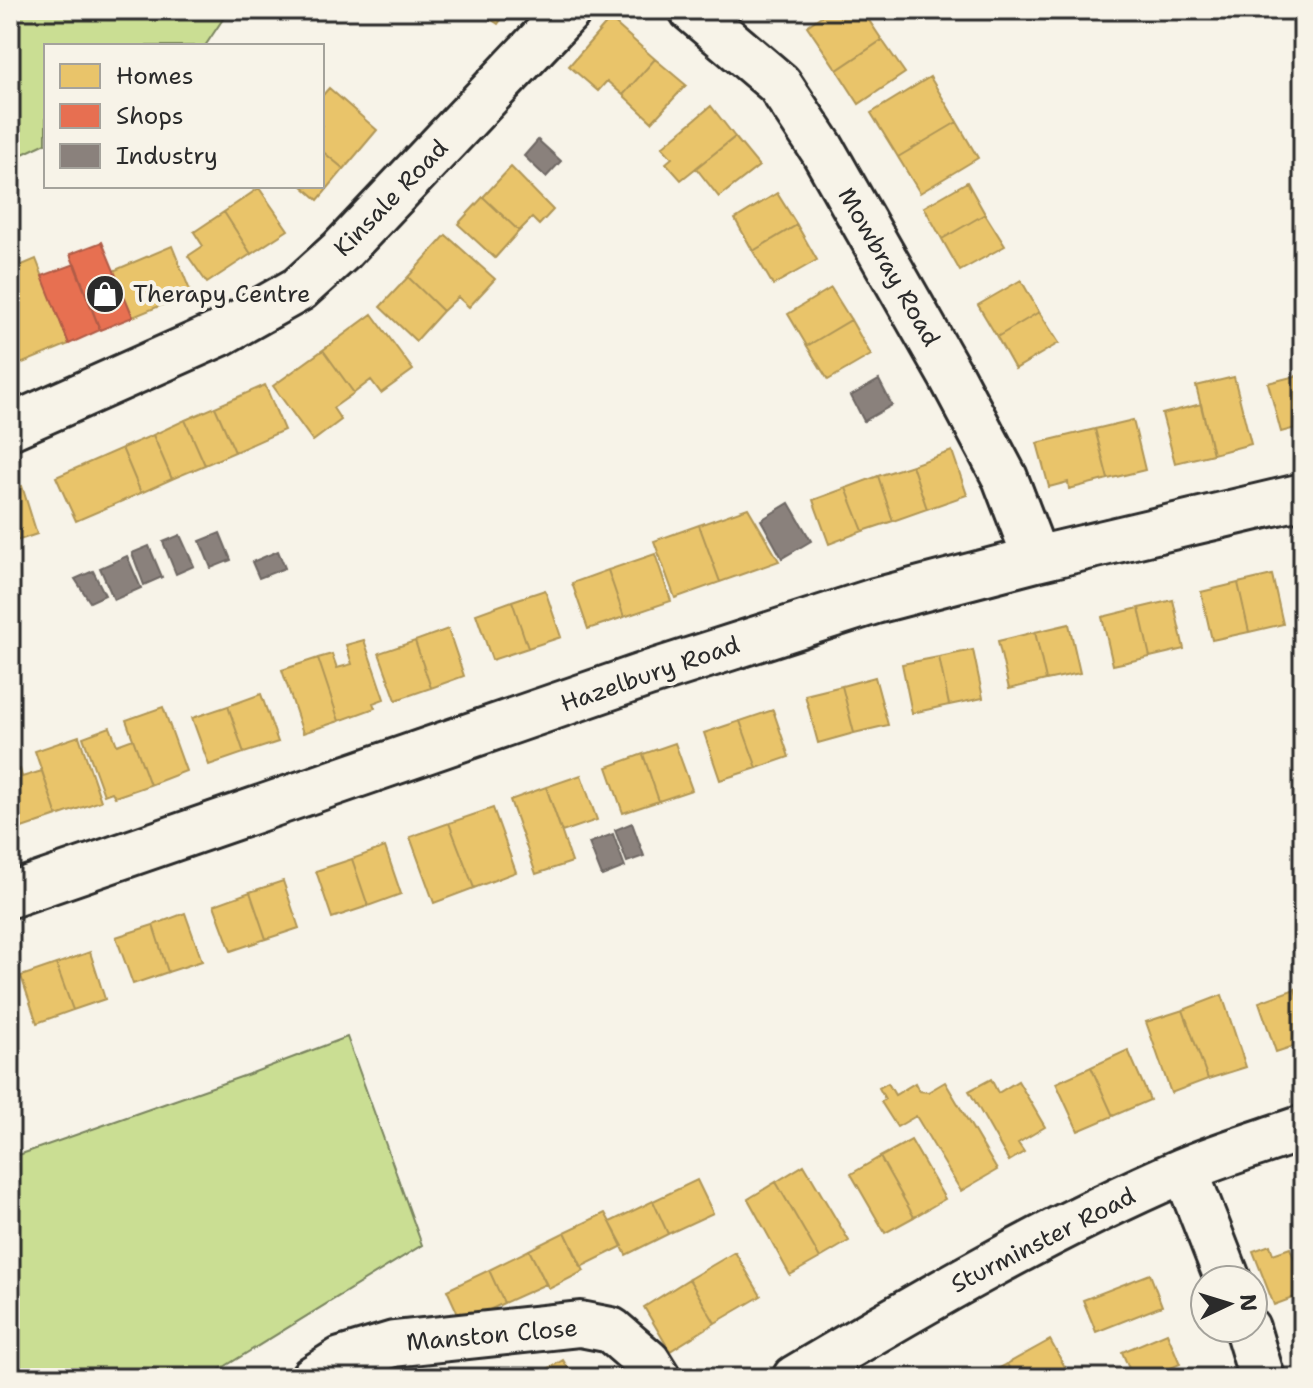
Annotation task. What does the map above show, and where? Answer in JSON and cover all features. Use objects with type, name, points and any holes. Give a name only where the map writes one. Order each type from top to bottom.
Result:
[{"type":"street","name":"Kinsale Road","points":[[10,427],[97,391],[219,334],[299,289],[342,250],[569,10]]},
{"type":"street","name":"Mowbray Road","points":[[692,10],[779,84],[822,149],[1005,478],[1036,559]]},
{"type":"street","name":"Hazelbury Road","points":[[10,895],[663,669],[875,601],[1036,559],[1303,496]]},
{"type":"street","name":"Sturminster Road","points":[[795,1378],[917,1305],[1074,1221],[1185,1170],[1303,1128]]},
{"type":"street","points":[[1185,1170],[1222,1264]]},
{"type":"street","name":"Manston Close","points":[[313,1378],[341,1360],[394,1344],[580,1324],[611,1330],[648,1362],[658,1378]]},
{"type":"street","points":[[1252,1344],[1262,1378]]},
{"type":"green space","points":[[10,10],[229,10],[206,44],[44,44],[44,144],[10,160]]},
{"type":"green space","points":[[347,1037],[422,1245],[206,1378],[10,1378],[10,1158]]},
{"type":"building: Homes","points":[[477,10],[508,10],[498,24]]},
{"type":"building: Homes","points":[[830,10],[862,10],[882,40],[837,70],[807,26]]},
{"type":"building: Homes","points":[[610,19],[655,59],[623,95],[607,81],[598,91],[569,66]]},
{"type":"building: Homes","points":[[882,40],[905,73],[859,104],[837,70]]},
{"type":"building: Homes","points":[[655,59],[686,85],[652,122],[623,95]]},
{"type":"building: Homes","points":[[930,77],[957,122],[898,157],[871,113]]},
{"type":"building: Homes","points":[[329,88],[377,130],[344,169],[324,153],[324,94]]},
{"type":"building: Homes","points":[[711,106],[735,137],[681,180],[666,163],[672,158],[662,147]]},
{"type":"building: Homes","points":[[957,122],[978,158],[920,193],[898,157]]},
{"type":"building: Homes","points":[[735,137],[759,166],[719,197],[696,168]]},
{"type":"building: Homes","points":[[324,153],[344,169],[318,200],[304,188],[324,188]]},
{"type":"building: Homes","points":[[511,167],[553,210],[539,225],[532,218],[519,231],[483,197]]},
{"type":"building: Homes","points":[[967,182],[985,214],[942,239],[924,207]]},
{"type":"building: Homes","points":[[259,188],[288,230],[251,254],[224,212]]},
{"type":"building: Homes","points":[[777,193],[797,225],[753,251],[735,219]]},
{"type":"building: Homes","points":[[483,197],[519,231],[495,258],[458,224]]},
{"type":"building: Homes","points":[[224,212],[251,254],[207,283],[188,256],[203,246],[194,232]]},
{"type":"building: Homes","points":[[985,214],[1005,246],[960,271],[942,239]]},
{"type":"building: Homes","points":[[797,225],[817,260],[773,285],[753,251]]},
{"type":"building: Homes","points":[[446,235],[495,279],[469,307],[458,297],[443,311],[408,277]]},
{"type":"building: Homes","points":[[172,246],[191,293],[133,317],[113,271]]},
{"type":"building: Homes","points":[[36,259],[69,344],[18,365],[10,344],[10,270]]},
{"type":"building: Homes","points":[[408,277],[443,311],[416,341],[380,307]]},
{"type":"building: Homes","points":[[1021,280],[1039,312],[997,337],[978,305]]},
{"type":"building: Homes","points":[[831,288],[851,320],[807,346],[788,314]]},
{"type":"building: Homes","points":[[1039,312],[1059,343],[1015,369],[997,337]]},
{"type":"building: Homes","points":[[372,314],[413,370],[381,393],[371,380],[354,393],[323,350]]},
{"type":"building: Homes","points":[[851,320],[871,355],[828,380],[807,346]]},
{"type":"building: Homes","points":[[323,350],[354,393],[333,408],[341,420],[313,441],[273,386]]},
{"type":"building: Homes","points":[[1303,374],[1303,426],[1281,432],[1268,383]]},
{"type":"building: Homes","points":[[1234,377],[1251,444],[1213,454],[1196,386]]},
{"type":"building: Homes","points":[[265,385],[284,430],[235,452],[215,407]]},
{"type":"building: Homes","points":[[1201,404],[1213,454],[1175,463],[1162,414]]},
{"type":"building: Homes","points":[[215,407],[235,452],[205,465],[185,420]]},
{"type":"building: Homes","points":[[185,420],[205,465],[172,479],[153,435]]},
{"type":"building: Homes","points":[[1133,420],[1145,470],[1108,479],[1095,429]]},
{"type":"building: Homes","points":[[1095,429],[1108,479],[1069,489],[1068,482],[1049,487],[1037,443]]},
{"type":"building: Homes","points":[[153,435],[172,479],[141,493],[122,448]]},
{"type":"building: Homes","points":[[122,448],[141,493],[76,521],[56,477]]},
{"type":"building: Homes","points":[[952,451],[967,495],[927,509],[912,465]]},
{"type":"building: Homes","points":[[912,465],[927,509],[893,521],[878,476]]},
{"type":"building: Homes","points":[[878,476],[893,521],[863,531],[846,488]]},
{"type":"building: Homes","points":[[22,486],[37,534],[10,543],[10,490]]},
{"type":"building: Homes","points":[[846,488],[863,531],[829,544],[813,500]]},
{"type":"building: Homes","points":[[748,508],[779,561],[720,582],[699,525]]},
{"type":"building: Homes","points":[[699,525],[720,582],[675,598],[654,541]]},
{"type":"building: Homes","points":[[655,554],[671,601],[624,617],[608,570]]},
{"type":"building: Homes","points":[[608,570],[624,617],[588,629],[572,583]]},
{"type":"building: Homes","points":[[1272,575],[1283,624],[1249,632],[1238,583]]},
{"type":"building: Homes","points":[[1238,583],[1249,632],[1212,640],[1201,592]]},
{"type":"building: Homes","points":[[545,590],[561,637],[528,648],[512,601]]},
{"type":"building: Homes","points":[[1173,600],[1184,649],[1150,657],[1139,608]]},
{"type":"building: Homes","points":[[512,601],[528,648],[492,660],[476,614]]},
{"type":"building: Homes","points":[[1139,608],[1150,657],[1113,665],[1102,617]]},
{"type":"building: Homes","points":[[1069,624],[1080,673],[1046,680],[1035,632]]},
{"type":"building: Homes","points":[[448,629],[464,676],[431,688],[415,641]]},
{"type":"building: Homes","points":[[1035,632],[1046,680],[1009,689],[998,641]]},
{"type":"building: Homes","points":[[364,640],[384,699],[373,703],[375,708],[339,721],[318,658],[332,654],[337,668],[352,664],[346,645]]},
{"type":"building: Homes","points":[[415,641],[431,688],[396,700],[379,653]]},
{"type":"building: Homes","points":[[973,650],[983,698],[949,705],[939,657]]},
{"type":"building: Homes","points":[[939,657],[949,705],[912,713],[902,664]]},
{"type":"building: Homes","points":[[318,658],[339,721],[303,733],[282,670]]},
{"type":"building: Homes","points":[[875,677],[888,725],[854,733],[842,686]]},
{"type":"building: Homes","points":[[842,686],[854,733],[818,743],[805,695]]},
{"type":"building: Homes","points":[[261,694],[278,742],[244,753],[228,706]]},
{"type":"building: Homes","points":[[228,706],[244,753],[209,765],[192,718]]},
{"type":"building: Homes","points":[[163,707],[186,771],[150,785],[126,720]]},
{"type":"building: Homes","points":[[773,710],[789,757],[757,768],[740,721]]},
{"type":"building: Homes","points":[[740,721],[757,768],[720,780],[704,733]]},
{"type":"building: Homes","points":[[110,727],[117,745],[133,739],[150,785],[115,797],[112,792],[104,795],[83,737]]},
{"type":"building: Homes","points":[[79,736],[101,801],[57,816],[35,751]]},
{"type":"building: Homes","points":[[675,743],[692,790],[659,801],[643,754]]},
{"type":"building: Homes","points":[[643,754],[659,801],[623,813],[607,767]]},
{"type":"building: Homes","points":[[20,769],[22,777],[42,771],[57,816],[19,829],[10,801],[10,773]]},
{"type":"building: Homes","points":[[581,775],[597,820],[562,832],[546,787]]},
{"type":"building: Homes","points":[[546,787],[572,862],[536,874],[510,800]]},
{"type":"building: Homes","points":[[493,808],[516,872],[474,888],[449,823]]},
{"type":"building: Homes","points":[[449,823],[474,888],[434,903],[410,837]]},
{"type":"building: Homes","points":[[385,847],[401,894],[368,906],[352,859]]},
{"type":"building: Homes","points":[[352,859],[368,906],[332,918],[316,871]]},
{"type":"building: Homes","points":[[283,881],[299,928],[266,939],[250,892]]},
{"type":"building: Homes","points":[[250,892],[266,939],[231,951],[214,905]]},
{"type":"building: Homes","points":[[185,913],[202,961],[168,972],[153,925]]},
{"type":"building: Homes","points":[[153,925],[168,972],[133,984],[116,937]]},
{"type":"building: Homes","points":[[90,952],[105,999],[73,1010],[56,964]]},
{"type":"building: Homes","points":[[56,964],[73,1010],[37,1023],[21,976]]},
{"type":"building: Homes","points":[[1303,987],[1303,1013],[1295,989]]},
{"type":"building: Homes","points":[[1295,989],[1303,1013],[1303,1043],[1276,1052],[1259,1002]]},
{"type":"building: Homes","points":[[1222,995],[1246,1067],[1208,1079],[1183,1010]]},
{"type":"building: Homes","points":[[1183,1010],[1208,1079],[1171,1093],[1146,1022]]},
{"type":"building: Homes","points":[[1128,1050],[1150,1100],[1113,1116],[1091,1067]]},
{"type":"building: Homes","points":[[1091,1067],[1113,1116],[1078,1131],[1056,1083]]},
{"type":"building: Homes","points":[[991,1079],[998,1093],[1018,1081],[1045,1127],[1018,1143],[1024,1152],[1009,1161],[969,1091]]},
{"type":"building: Homes","points":[[945,1082],[997,1170],[961,1191],[916,1116],[897,1127],[881,1102],[885,1099],[879,1088],[888,1083],[895,1095],[915,1083],[919,1091],[928,1092]]},
{"type":"building: Homes","points":[[911,1140],[945,1199],[914,1217],[880,1157]]},
{"type":"building: Homes","points":[[880,1157],[914,1217],[885,1233],[851,1174]]},
{"type":"building: Homes","points":[[804,1165],[849,1241],[820,1258],[776,1182]]},
{"type":"building: Homes","points":[[697,1180],[713,1213],[668,1234],[653,1201]]},
{"type":"building: Homes","points":[[776,1182],[820,1258],[790,1275],[748,1199]]},
{"type":"building: Homes","points":[[653,1201],[668,1234],[626,1255],[610,1222]]},
{"type":"building: Homes","points":[[605,1213],[623,1246],[581,1267],[565,1232]]},
{"type":"building: Homes","points":[[565,1232],[584,1271],[549,1289],[529,1250]]},
{"type":"building: Homes","points":[[1270,1245],[1273,1254],[1290,1248],[1303,1281],[1303,1294],[1274,1305],[1269,1292],[1269,1264],[1258,1264],[1253,1251]]},
{"type":"building: Homes","points":[[529,1250],[546,1284],[504,1303],[489,1270]]},
{"type":"building: Homes","points":[[735,1252],[761,1296],[715,1323],[689,1279]]},
{"type":"building: Homes","points":[[489,1270],[504,1303],[462,1323],[447,1290]]},
{"type":"building: Homes","points":[[1150,1274],[1162,1306],[1096,1332],[1083,1300]]},
{"type":"building: Homes","points":[[689,1279],[715,1323],[670,1351],[644,1307]]},
{"type":"building: Homes","points":[[1167,1333],[1180,1364],[1148,1378],[1133,1378],[1122,1352]]},
{"type":"building: Homes","points":[[1050,1340],[1071,1378],[1015,1378],[1007,1364]]},
{"type":"building: Homes","points":[[563,1360],[574,1378],[532,1378]]},
{"type":"building: Homes","points":[[1007,1364],[1015,1378],[981,1378]]},
{"type":"building: Shops","name":"Therapy Centre","points":[[102,242],[133,317],[100,330],[70,254]]},
{"type":"building: Shops","points":[[75,264],[100,330],[69,344],[42,276]]},
{"type":"building: Industry","points":[[538,140],[561,161],[546,177],[524,156]]},
{"type":"building: Industry","points":[[879,380],[892,405],[864,421],[851,396]]},
{"type":"building: Industry","points":[[789,503],[811,541],[782,558],[761,520]]},
{"type":"building: Industry","points":[[220,533],[231,560],[211,568],[200,541]]},
{"type":"building: Industry","points":[[180,535],[194,566],[176,574],[163,542]]},
{"type":"building: Industry","points":[[149,546],[162,577],[144,585],[132,553]]},
{"type":"building: Industry","points":[[278,551],[285,568],[259,578],[252,562]]},
{"type":"building: Industry","points":[[127,556],[141,588],[114,600],[100,568]]},
{"type":"building: Industry","points":[[93,571],[105,595],[90,602],[75,579]]},
{"type":"building: Industry","points":[[632,823],[644,856],[627,862],[615,830]]},
{"type":"building: Industry","points":[[613,834],[625,867],[602,876],[589,843]]},
{"type":"place","name":"Therapy Centre","points":[[105,294]]}]
